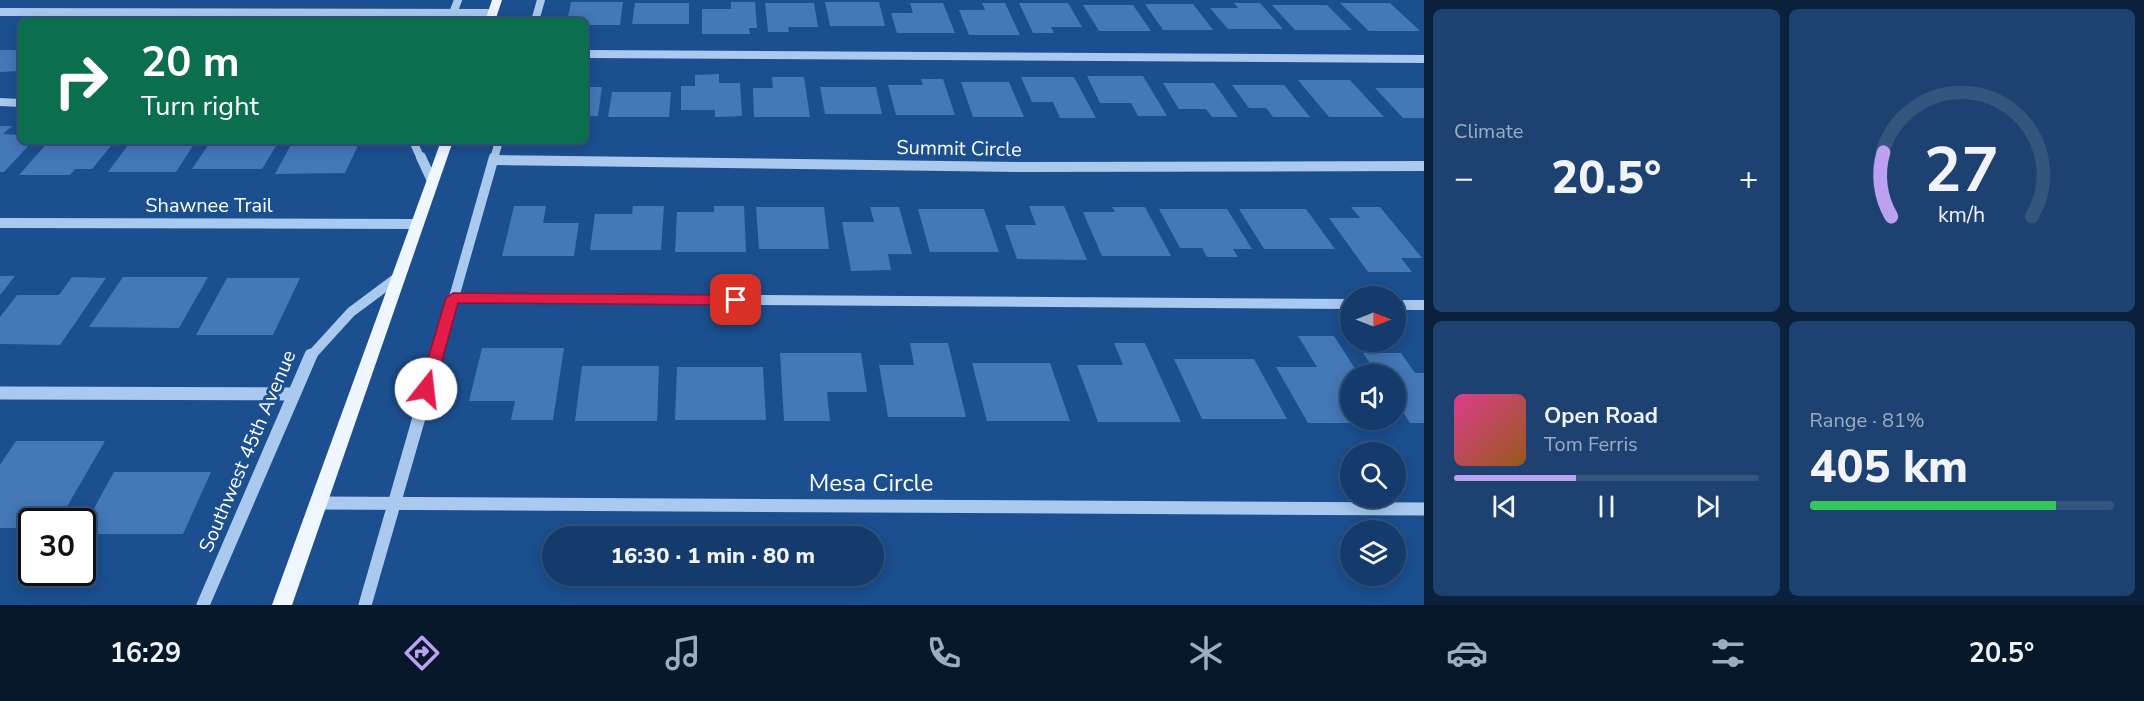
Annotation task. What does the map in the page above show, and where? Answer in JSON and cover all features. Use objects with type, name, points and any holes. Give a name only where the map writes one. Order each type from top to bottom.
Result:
[{"type":"main road","points":[[491,17],[497,0]]},
{"type":"main road","points":[[282,605],[446,144]]},
{"type":"street","points":[[451,17],[458,0]]},
{"type":"street","points":[[536,18],[541,0]]},
{"type":"street","points":[[0,12],[491,17]]},
{"type":"street","points":[[588,54],[1424,59]]},
{"type":"street","points":[[0,102],[18,103]]},
{"type":"street","points":[[414,144],[432,181]]},
{"type":"street","points":[[365,605],[498,144]]},
{"type":"street","name":"Summit Circle","points":[[494,160],[1022,167],[1424,166]]},
{"type":"street","name":"Shawnee Trail","points":[[0,223],[417,224]]},
{"type":"street","name":"Southwest 45th Avenue","points":[[203,605],[312,352],[351,312],[398,277]]},
{"type":"street","points":[[453,298],[1340,304]]},
{"type":"street","points":[[1406,305],[1424,305]]},
{"type":"street","points":[[0,393],[294,394]]},
{"type":"street","name":"Mesa Circle","points":[[317,503],[1424,509]]},
{"type":"building","points":[[571,2],[623,2],[620,25],[588,25],[588,18],[568,18]]},
{"type":"building","points":[[731,2],[755,2],[757,28],[749,28],[750,34],[702,34],[702,9],[731,9]]},
{"type":"building","points":[[825,2],[879,2],[885,26],[830,26]]},
{"type":"building","points":[[635,3],[689,3],[689,24],[632,24]]},
{"type":"building","points":[[765,3],[814,3],[818,27],[788,27],[789,32],[768,32]]},
{"type":"building","points":[[910,3],[943,3],[955,33],[897,33],[891,13],[913,13]]},
{"type":"building","points":[[982,3],[1005,3],[1020,35],[969,35],[959,10],[985,10]]},
{"type":"building","points":[[1019,3],[1068,3],[1082,27],[1051,27],[1054,33],[1033,33]]},
{"type":"building","points":[[1234,3],[1260,3],[1283,29],[1228,29],[1210,8],[1238,8]]},
{"type":"building","points":[[1340,3],[1390,3],[1420,31],[1369,31]]},
{"type":"building","points":[[1145,4],[1193,4],[1213,30],[1163,30]]},
{"type":"building","points":[[1083,5],[1133,5],[1151,31],[1099,31]]},
{"type":"building","points":[[1272,5],[1327,5],[1352,30],[1295,30]]},
{"type":"building","points":[[0,50],[17,50],[18,71],[0,72]]},
{"type":"building","points":[[719,74],[719,83],[740,83],[742,116],[715,117],[715,110],[681,110],[681,86],[695,86],[695,75]]},
{"type":"building","points":[[1087,76],[1143,76],[1167,116],[1138,116],[1131,103],[1100,103]]},
{"type":"building","points":[[772,77],[804,77],[810,117],[754,117],[753,88],[773,88]]},
{"type":"building","points":[[1021,77],[1074,77],[1096,118],[1060,118],[1053,102],[1032,102]]},
{"type":"building","points":[[921,79],[943,79],[955,115],[896,115],[888,85],[923,85]]},
{"type":"building","points":[[1298,80],[1350,80],[1384,117],[1329,117]]},
{"type":"building","points":[[961,82],[1009,82],[1024,117],[973,117]]},
{"type":"building","points":[[1163,83],[1214,83],[1238,117],[1212,117],[1206,109],[1179,109]]},
{"type":"building","points":[[1232,85],[1284,85],[1310,117],[1273,117],[1266,108],[1249,108]]},
{"type":"building","points":[[588,87],[602,87],[598,116],[588,116]]},
{"type":"building","points":[[820,87],[876,87],[882,114],[825,114]]},
{"type":"building","points":[[1375,88],[1424,88],[1424,118],[1403,118]]},
{"type":"building","points":[[612,92],[671,92],[669,117],[608,117]]},
{"type":"building","points":[[0,126],[12,126],[3,134],[18,135],[18,144],[30,144],[4,172],[0,172]]},
{"type":"building","points":[[46,144],[113,144],[92,169],[75,169],[70,175],[19,175]]},
{"type":"building","points":[[129,144],[194,144],[176,172],[108,172]]},
{"type":"building","points":[[209,144],[277,144],[262,169],[192,169]]},
{"type":"building","points":[[291,144],[359,144],[345,173],[275,174]]},
{"type":"building","points":[[514,206],[546,206],[543,223],[579,223],[574,256],[502,256]]},
{"type":"building","points":[[633,206],[664,206],[661,250],[590,250],[595,214],[632,214]]},
{"type":"building","points":[[714,206],[744,206],[746,252],[675,252],[677,212],[714,212]]},
{"type":"building","points":[[1029,206],[1064,206],[1087,260],[1017,259],[1005,225],[1036,225]]},
{"type":"building","points":[[756,207],[824,207],[829,249],[759,249]]},
{"type":"building","points":[[870,207],[899,207],[912,254],[888,254],[891,270],[851,271],[842,222],[874,222]]},
{"type":"building","points":[[1112,207],[1145,207],[1171,256],[1102,256],[1083,212],[1115,212]]},
{"type":"building","points":[[1351,207],[1380,207],[1422,258],[1401,258],[1412,272],[1368,272],[1329,218],[1360,218]]},
{"type":"building","points":[[918,209],[984,209],[999,252],[930,252]]},
{"type":"building","points":[[1159,209],[1227,209],[1252,249],[1233,249],[1238,257],[1207,257],[1202,248],[1180,248]]},
{"type":"building","points":[[1239,209],[1306,209],[1335,249],[1264,249]]},
{"type":"building","points":[[0,276],[15,276],[0,295]]},
{"type":"building","points":[[72,277],[106,278],[60,345],[0,344],[0,317],[17,295],[59,295]]},
{"type":"building","points":[[123,277],[208,277],[179,328],[89,327]]},
{"type":"building","points":[[227,278],[300,278],[273,335],[196,335]]},
{"type":"building","points":[[1298,336],[1334,336],[1340,345],[1340,352],[1344,352],[1352,364],[1340,364],[1340,423],[1308,423],[1276,367],[1317,367]]},
{"type":"building","points":[[910,343],[948,343],[966,417],[888,417],[879,365],[914,365]]},
{"type":"building","points":[[1114,343],[1145,343],[1181,422],[1098,422],[1077,365],[1123,365]]},
{"type":"building","points":[[482,348],[564,348],[553,420],[511,420],[515,401],[469,401]]},
{"type":"building","points":[[780,353],[861,353],[867,392],[827,392],[830,421],[784,421]]},
{"type":"building","points":[[1363,353],[1401,353],[1415,373],[1424,373],[1424,423],[1410,423],[1406,417],[1406,364],[1370,364]]},
{"type":"building","points":[[1174,359],[1254,359],[1287,419],[1202,419]]},
{"type":"building","points":[[972,363],[1050,363],[1070,421],[987,421]]},
{"type":"building","points":[[582,366],[659,366],[657,421],[575,421]]},
{"type":"building","points":[[677,367],[763,367],[766,420],[675,420]]},
{"type":"building","points":[[16,441],[105,441],[66,508],[18,508],[18,528],[0,528],[0,465]]},
{"type":"building","points":[[114,472],[211,472],[183,534],[96,534],[96,508],[94,508]]},
{"type":"route","points":[[426,389],[453,298],[736,300]]}]
